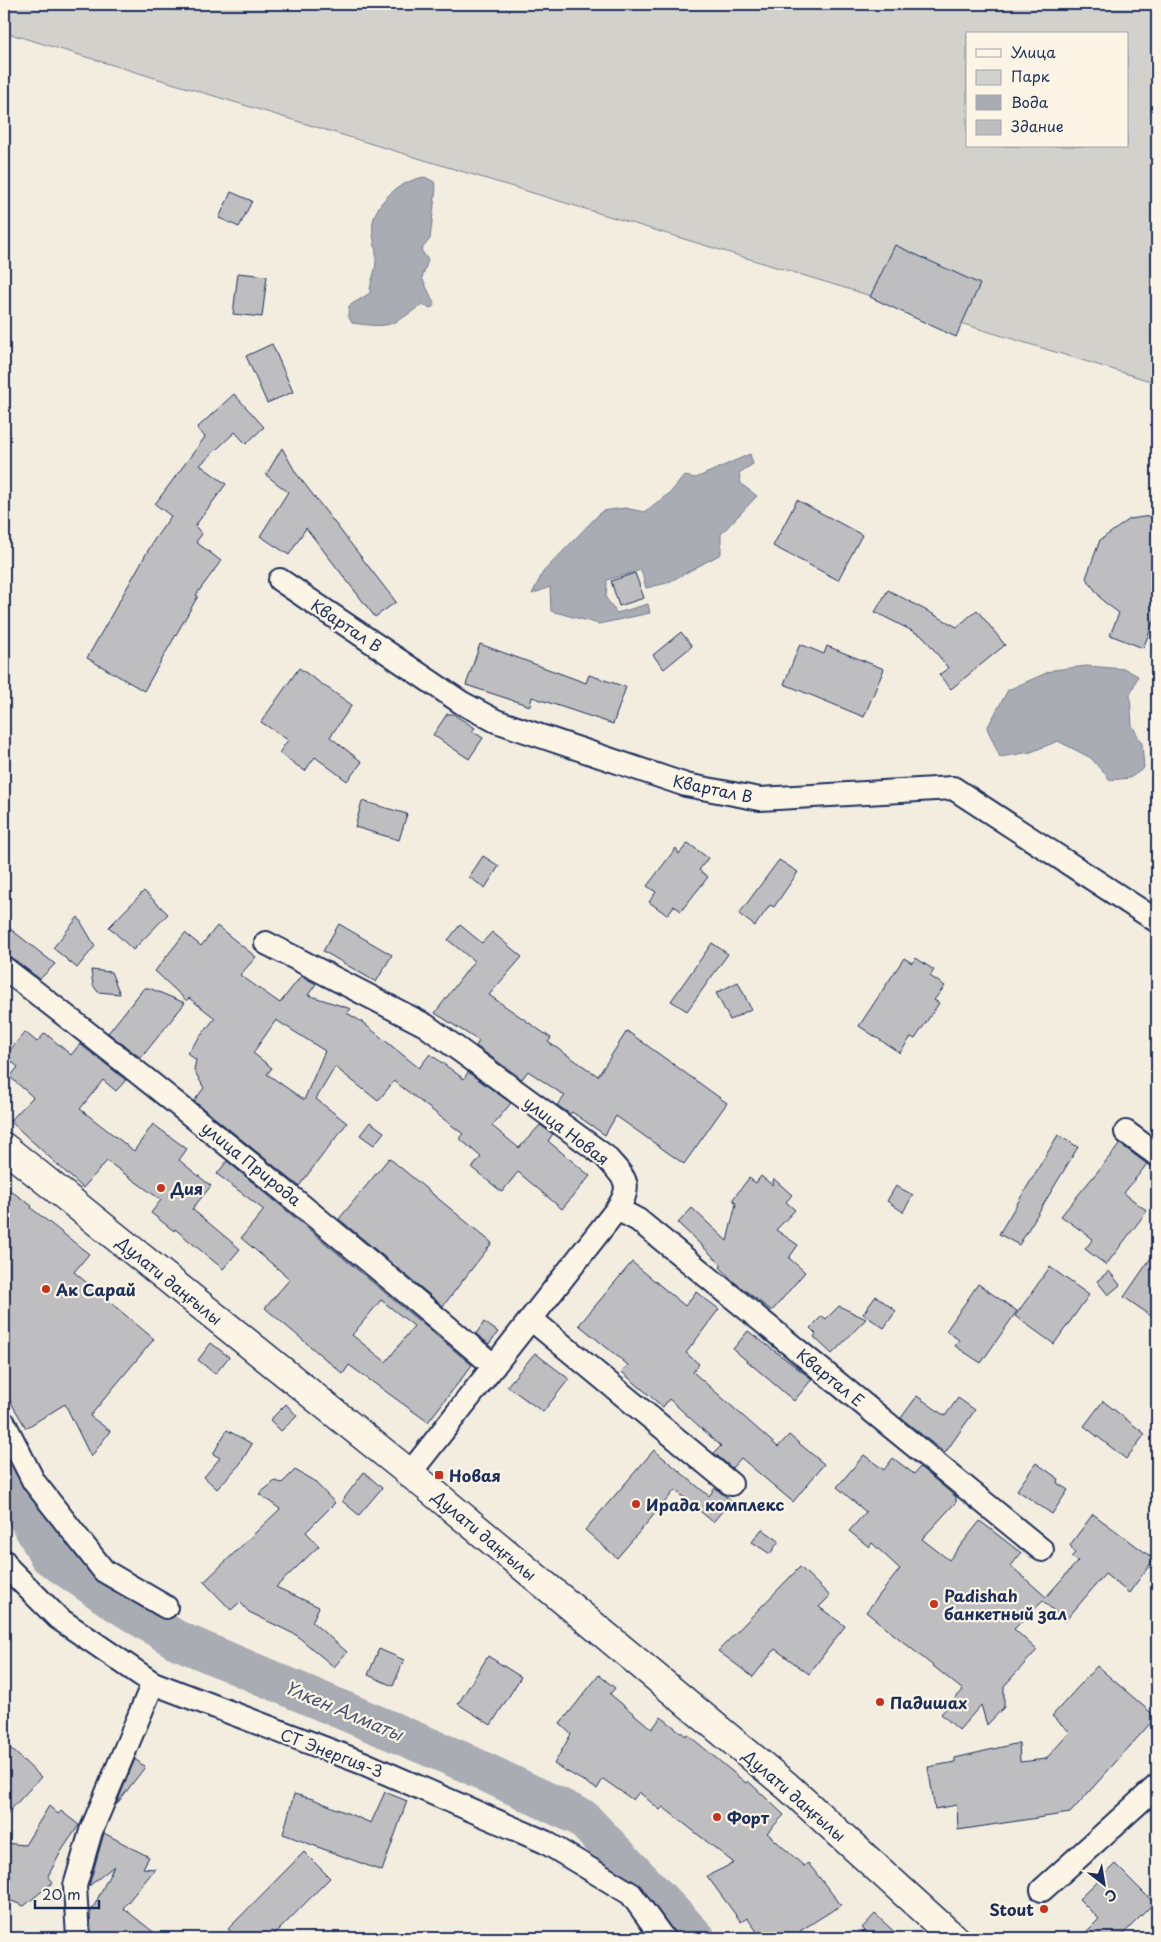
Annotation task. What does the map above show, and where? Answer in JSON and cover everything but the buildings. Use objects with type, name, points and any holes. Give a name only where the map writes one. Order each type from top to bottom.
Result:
[{"type":"main road","name":"Дулати даңғылы","points":[[4,1146],[410,1474],[787,1786],[954,1938]]},
{"type":"street","name":"Квартал В","points":[[280,580],[462,703],[496,721],[686,785],[751,797],[952,788],[1157,921]]},
{"type":"street","name":"улица Новая","points":[[266,943],[425,1025],[605,1156],[626,1180],[627,1193],[617,1209],[410,1474]]},
{"type":"street","name":"улица Природа","points":[[4,968],[110,1049],[305,1206],[494,1366]]},
{"type":"street","points":[[1126,1132],[1157,1155]]},
{"type":"street","name":"Квартал Е","points":[[617,1209],[638,1220],[1042,1550]]},
{"type":"street","points":[[530,1319],[731,1484]]},
{"type":"street","points":[[4,1423],[34,1482],[104,1571],[166,1607]]},
{"type":"street","name":"СТ Энергия-3","points":[[4,1561],[8,1568],[58,1618],[153,1683],[363,1763],[545,1842],[631,1894],[663,1938]]},
{"type":"street","points":[[78,1938],[75,1886],[91,1831],[153,1683]]},
{"type":"street","points":[[1042,1890],[1157,1786]]},
{"type":"green space","points":[[4,4],[1157,4],[1157,383],[4,32]]},
{"type":"water","points":[[425,177],[434,182],[436,188],[430,239],[421,250],[428,260],[422,278],[435,305],[431,308],[421,305],[403,318],[389,324],[352,323],[348,316],[349,306],[370,293],[376,264],[373,236],[375,214],[385,198],[400,186]]},
{"type":"water","points":[[750,454],[753,464],[739,473],[741,484],[757,496],[721,534],[721,554],[667,583],[646,588],[641,570],[607,580],[606,598],[617,613],[648,604],[650,613],[599,624],[551,611],[550,587],[532,594],[543,572],[602,511],[625,508],[644,512],[671,492],[684,476],[696,478]]},
{"type":"water","points":[[1087,666],[1125,669],[1138,676],[1130,695],[1132,725],[1142,744],[1144,768],[1130,778],[1110,780],[1091,758],[1058,741],[1031,752],[1000,757],[987,728],[1008,690],[1053,670]]},
{"type":"waterway","name":"Үлкен Алматы","points":[[4,1475],[49,1556],[116,1602],[175,1639],[462,1761],[582,1818],[696,1938]]},
{"type":"place","name":"Дия","points":[[161,1188]]},
{"type":"place","name":"Ак Сарай","points":[[46,1289]]},
{"type":"place","name":"Новая","points":[[439,1475]]},
{"type":"place","name":"Ирада комплекс","points":[[636,1504]]},
{"type":"place","name":"Padishah банкетный зал","points":[[934,1604]]},
{"type":"place","name":"Падишах","points":[[880,1702]]},
{"type":"place","name":"Форт","points":[[717,1817]]},
{"type":"place","name":"Stout","points":[[1044,1909]]}]
